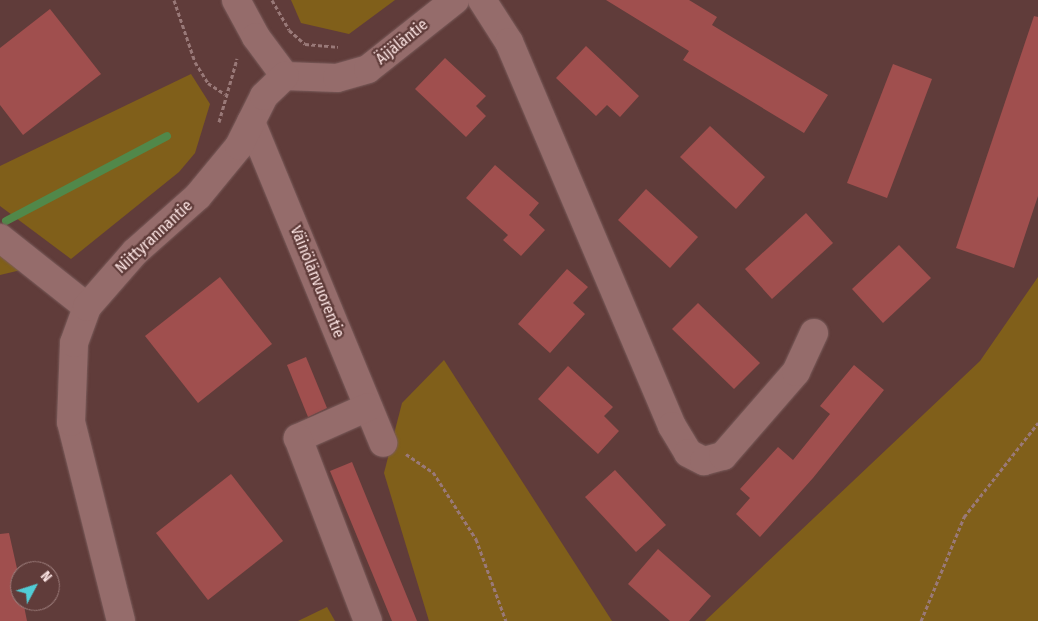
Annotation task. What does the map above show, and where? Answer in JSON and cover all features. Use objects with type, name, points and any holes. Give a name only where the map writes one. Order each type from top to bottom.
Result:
[{"type":"street","points":[[236,0],[256,37],[285,76]]},
{"type":"street","name":"Äijäläntie","points":[[285,76],[337,78],[368,70],[455,0]]},
{"type":"street","points":[[482,0],[509,42],[672,426],[688,453],[704,461],[723,456],[796,372],[814,332]]},
{"type":"street","name":"Niittyrannantie","points":[[121,621],[71,422],[74,343],[87,307],[135,252],[198,196],[239,146],[264,96],[285,76]]},
{"type":"street","name":"Väinölänvuorentie","points":[[251,122],[383,443]]},
{"type":"street","points":[[0,238],[87,307]]},
{"type":"street","points":[[368,407],[298,438],[368,621]]},
{"type":"path","points":[[174,0],[195,62],[208,83],[225,94]]},
{"type":"path","points":[[272,0],[283,20],[305,44],[341,47]]},
{"type":"path","points":[[218,126],[225,94],[240,52],[256,37],[283,20]]},
{"type":"path","points":[[921,621],[964,516],[1038,423]]},
{"type":"path","points":[[383,443],[432,472],[452,500],[476,539],[506,621]]},
{"type":"shaded area","points":[[291,0],[395,0],[349,34],[301,23]]},
{"type":"shaded area","points":[[191,74],[210,104],[195,153],[179,172],[71,259],[0,206],[0,166]]},
{"type":"shaded area","points":[[0,253],[21,270],[0,275]]},
{"type":"shaded area","points":[[1038,277],[1038,621],[705,621],[980,361]]},
{"type":"shaded area","points":[[444,360],[612,621],[429,621],[384,473],[402,403]]},
{"type":"shaded area","points":[[327,607],[335,621],[298,621]]},
{"type":"building","points":[[606,0],[689,0],[717,17],[712,25],[828,95],[804,133],[683,60],[689,51]]},
{"type":"building","points":[[50,9],[101,74],[23,135],[0,105],[0,48]]},
{"type":"building","points":[[1034,16],[1038,17],[1038,196],[1014,268],[956,248]]},
{"type":"building","points":[[586,46],[639,96],[620,117],[607,105],[596,116],[556,78]]},
{"type":"building","points":[[445,58],[486,96],[476,106],[486,116],[466,137],[415,89]]},
{"type":"building","points":[[893,64],[932,79],[887,198],[847,183]]},
{"type":"building","points":[[710,126],[765,177],[736,209],[680,157]]},
{"type":"building","points":[[495,165],[539,203],[529,215],[545,230],[521,256],[503,240],[508,235],[466,198]]},
{"type":"building","points":[[646,189],[698,237],[670,268],[618,220]]},
{"type":"building","points":[[806,213],[833,243],[772,299],[745,269]]},
{"type":"building","points":[[899,245],[931,278],[883,323],[852,289]]},
{"type":"building","points":[[567,269],[588,287],[573,303],[585,314],[550,353],[518,324]]},
{"type":"building","points":[[220,277],[272,344],[198,403],[145,336]]},
{"type":"building","points":[[698,303],[760,363],[734,389],[672,329]]},
{"type":"building","points":[[306,357],[327,408],[308,417],[287,365]]},
{"type":"building","points":[[854,365],[884,390],[813,478],[760,537],[736,514],[750,498],[740,489],[778,447],[793,460],[830,414],[820,406]]},
{"type":"building","points":[[568,366],[613,407],[604,416],[619,431],[598,454],[538,399]]},
{"type":"building","points":[[352,462],[417,621],[392,621],[330,471]]},
{"type":"building","points":[[615,470],[666,525],[636,552],[585,497]]},
{"type":"building","points":[[231,474],[283,541],[208,600],[156,533]]},
{"type":"building","points":[[9,533],[15,561],[10,561],[10,611],[25,611],[27,621],[0,621],[0,534]]},
{"type":"building","points":[[658,549],[711,596],[689,621],[670,621],[628,584]]},
{"type":"waterway","points":[[6,221],[167,136]]}]
